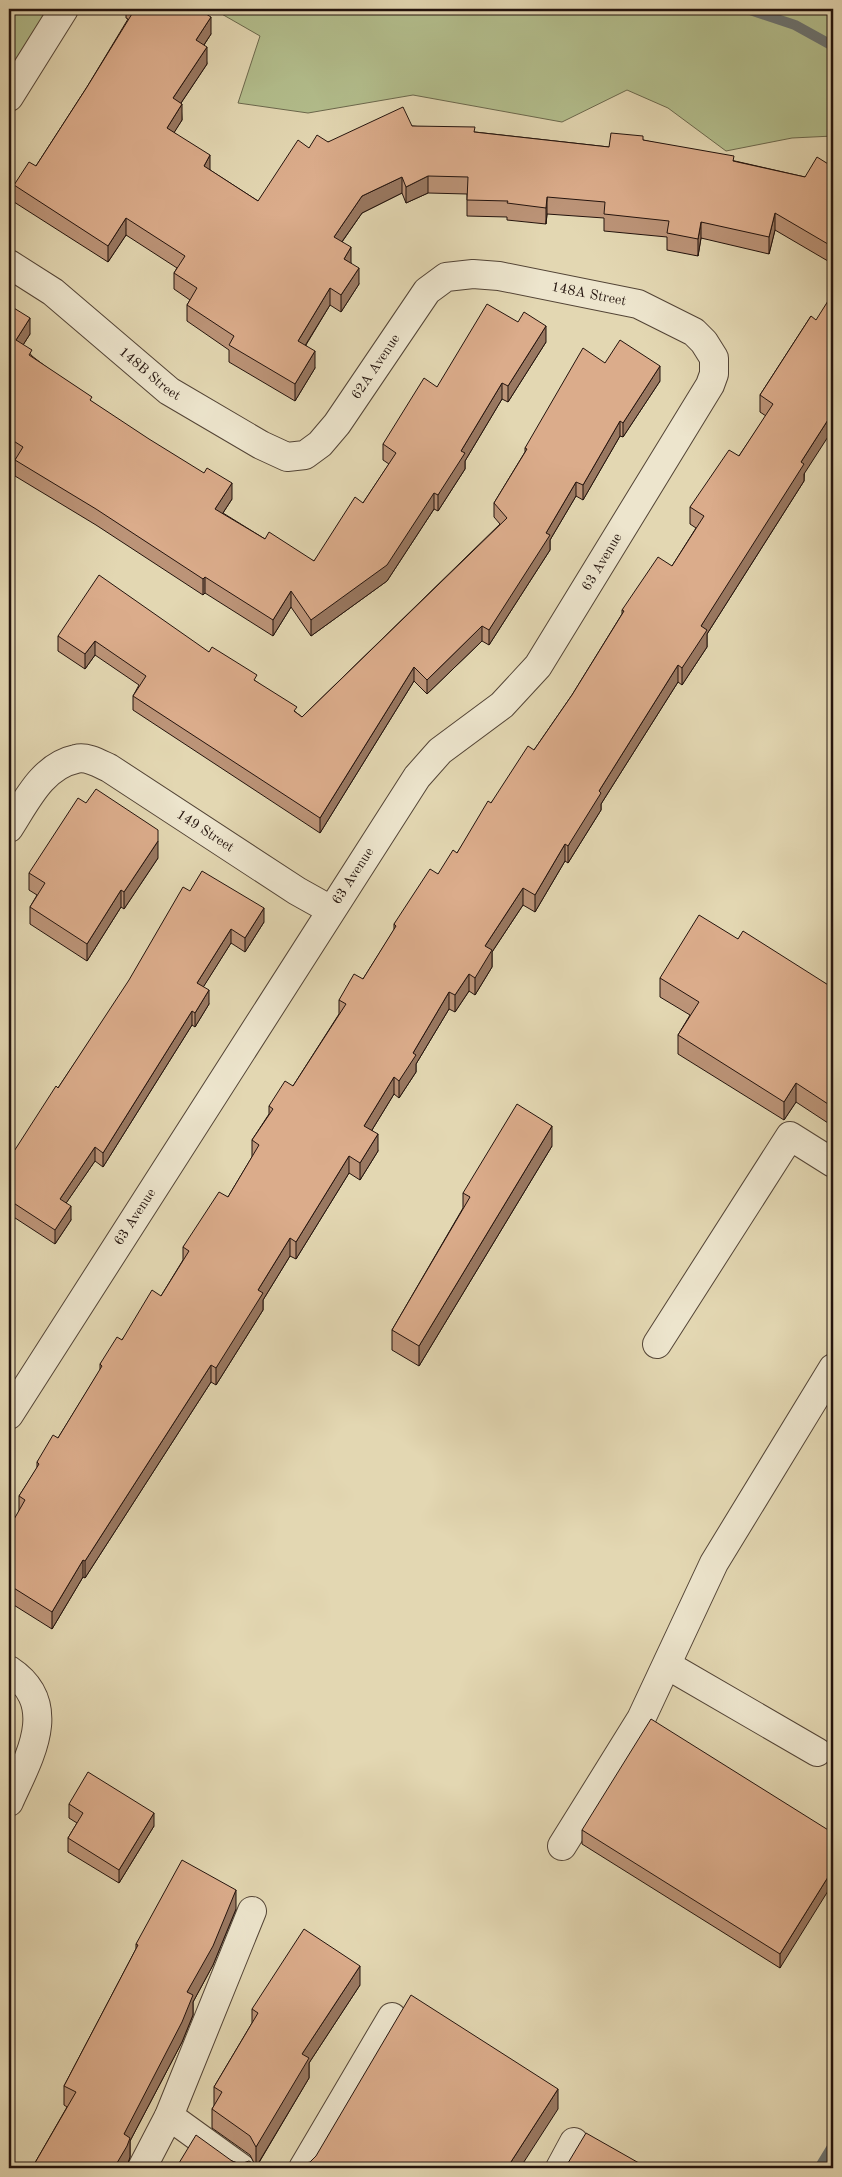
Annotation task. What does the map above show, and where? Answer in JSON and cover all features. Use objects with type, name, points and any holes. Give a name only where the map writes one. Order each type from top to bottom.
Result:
[{"type":"street","points":[[9,97],[64,9]]},
{"type":"street","name":"148B Street","points":[[9,264],[52,292],[169,391],[261,445],[287,457],[305,455]]},
{"type":"street","name":"148A Street","points":[[446,277],[473,274],[499,276],[638,304],[694,332],[704,342],[714,358]]},
{"type":"street","name":"62A Avenue","points":[[305,455],[320,444],[337,424],[427,291],[446,277]]},
{"type":"street","name":"63 Avenue","points":[[9,1415],[416,777],[440,751],[502,705],[538,666],[710,385],[714,374],[714,358]]},
{"type":"street","name":"149 Street","points":[[9,828],[40,780],[58,766],[77,758],[94,761],[110,768],[298,891],[331,910]]},
{"type":"street","points":[[657,1344],[790,1136],[833,1163]]},
{"type":"street","points":[[562,1846],[641,1719],[714,1563],[833,1368]]},
{"type":"street","points":[[667,1665],[817,1752]]},
{"type":"street","points":[[9,1670],[20,1677],[33,1697],[38,1722],[36,1743],[9,1802]]},
{"type":"street","points":[[142,2168],[169,2116],[252,1912]]},
{"type":"street","points":[[303,2168],[392,2017]]},
{"type":"street","points":[[169,2116],[241,2168]]},
{"type":"street","points":[[560,2168],[574,2142]]},
{"type":"green space","points":[[9,9],[53,9],[9,82]]},
{"type":"green space","points":[[213,9],[833,9],[833,136],[792,138],[726,151],[668,108],[627,90],[562,122],[413,95],[308,113],[238,103],[260,36]]},
{"type":"building","points":[[135,9],[198,9],[211,17],[196,40],[207,47],[173,98],[182,104],[167,128],[210,155],[204,166],[258,201],[298,140],[309,148],[317,135],[328,142],[403,107],[412,126],[475,127],[474,132],[609,147],[611,133],[643,136],[643,140],[734,156],[733,161],[805,177],[817,157],[833,167],[833,247],[775,213],[769,237],[701,222],[698,239],[667,233],[669,221],[604,214],[605,202],[547,197],[546,208],[507,203],[508,201],[467,200],[468,177],[428,176],[406,187],[402,177],[362,196],[334,237],[351,247],[344,259],[359,268],[341,295],[330,288],[298,341],[315,351],[295,384],[229,345],[234,336],[187,305],[197,288],[174,273],[185,256],[126,218],[108,246],[14,185],[29,162],[36,166]]},
{"type":"building","points":[[833,293],[833,412],[801,462],[804,464],[701,626],[707,630],[682,668],[678,665],[599,791],[601,793],[568,846],[565,844],[535,895],[523,888],[485,946],[492,950],[475,978],[469,974],[455,995],[449,992],[413,1053],[416,1055],[399,1081],[394,1077],[364,1126],[378,1134],[360,1163],[349,1156],[296,1242],[290,1238],[258,1290],[263,1293],[216,1368],[211,1365],[85,1561],[83,1560],[52,1612],[9,1585],[9,1528],[25,1500],[19,1496],[39,1464],[37,1462],[53,1435],[58,1438],[102,1366],[100,1364],[117,1337],[122,1340],[152,1290],[161,1296],[189,1251],[183,1247],[219,1192],[228,1197],[259,1145],[252,1140],[273,1109],[269,1106],[285,1081],[293,1086],[346,1004],[339,1000],[354,974],[363,979],[396,926],[394,924],[430,869],[438,874],[453,850],[457,853],[488,801],[491,803],[528,746],[534,750],[572,695],[624,611],[622,610],[658,557],[672,566],[704,516],[690,507],[729,450],[739,456],[773,404],[760,395],[811,316],[816,320]]},
{"type":"building","points":[[487,304],[518,322],[524,312],[546,326],[508,386],[502,383],[461,451],[465,453],[438,495],[434,493],[387,565],[311,620],[291,591],[273,620],[205,577],[203,579],[96,509],[15,460],[23,447],[9,438],[9,305],[30,318],[16,340],[32,350],[29,355],[92,397],[90,400],[149,439],[204,473],[207,468],[232,483],[215,509],[265,539],[269,532],[314,561],[355,497],[363,503],[396,453],[383,444],[424,378],[437,387]]},
{"type":"building","points":[[620,340],[660,366],[623,423],[620,421],[583,485],[576,482],[546,533],[550,535],[489,630],[482,626],[427,680],[414,667],[320,818],[133,696],[146,676],[95,641],[85,654],[58,636],[99,575],[209,652],[212,647],[257,675],[254,680],[297,707],[294,711],[302,717],[507,518],[494,503],[527,449],[525,448],[583,348],[605,363]]},
{"type":"building","points":[[9,604],[14,607],[9,615]]},
{"type":"building","points":[[96,789],[158,830],[158,841],[124,892],[121,890],[87,944],[30,907],[45,883],[29,873],[78,798],[86,803]]},
{"type":"building","points":[[202,871],[264,908],[245,938],[231,929],[197,983],[209,990],[195,1013],[192,1011],[103,1153],[95,1147],[60,1199],[71,1206],[55,1230],[9,1200],[9,1159],[56,1086],[58,1088],[129,980],[183,887],[190,891]]},
{"type":"building","points":[[699,915],[738,939],[743,931],[833,988],[833,1096],[828,1104],[796,1083],[784,1102],[678,1035],[699,1002],[660,978]]},
{"type":"building","points":[[517,1104],[552,1126],[419,1346],[392,1330],[470,1197],[463,1193]]},
{"type":"building","points":[[651,1719],[833,1833],[833,1869],[780,1954],[582,1830]]},
{"type":"building","points":[[88,1772],[154,1813],[119,1870],[68,1838],[83,1813],[69,1804]]},
{"type":"building","points":[[182,1860],[236,1890],[213,1946],[187,1992],[193,1995],[182,2022],[124,2134],[130,2138],[127,2146],[114,2168],[32,2168],[76,2092],[64,2086],[138,1945],[136,1944]]},
{"type":"building","points":[[304,1929],[360,1966],[302,2054],[309,2058],[256,2147],[250,2136],[212,2109],[222,2092],[214,2087],[258,2013],[252,2009]]},
{"type":"building","points":[[411,1995],[558,2089],[507,2168],[299,2168],[302,2164],[310,2162],[316,2156]]},
{"type":"building","points":[[586,2133],[646,2167],[646,2168],[565,2168]]},
{"type":"building","points":[[196,2135],[232,2161],[240,2164],[249,2161],[261,2168],[176,2168]]},
{"type":"waterway","points":[[747,9],[795,25],[833,46]]},
{"type":"waterway","points":[[819,2168],[833,2145]]}]
